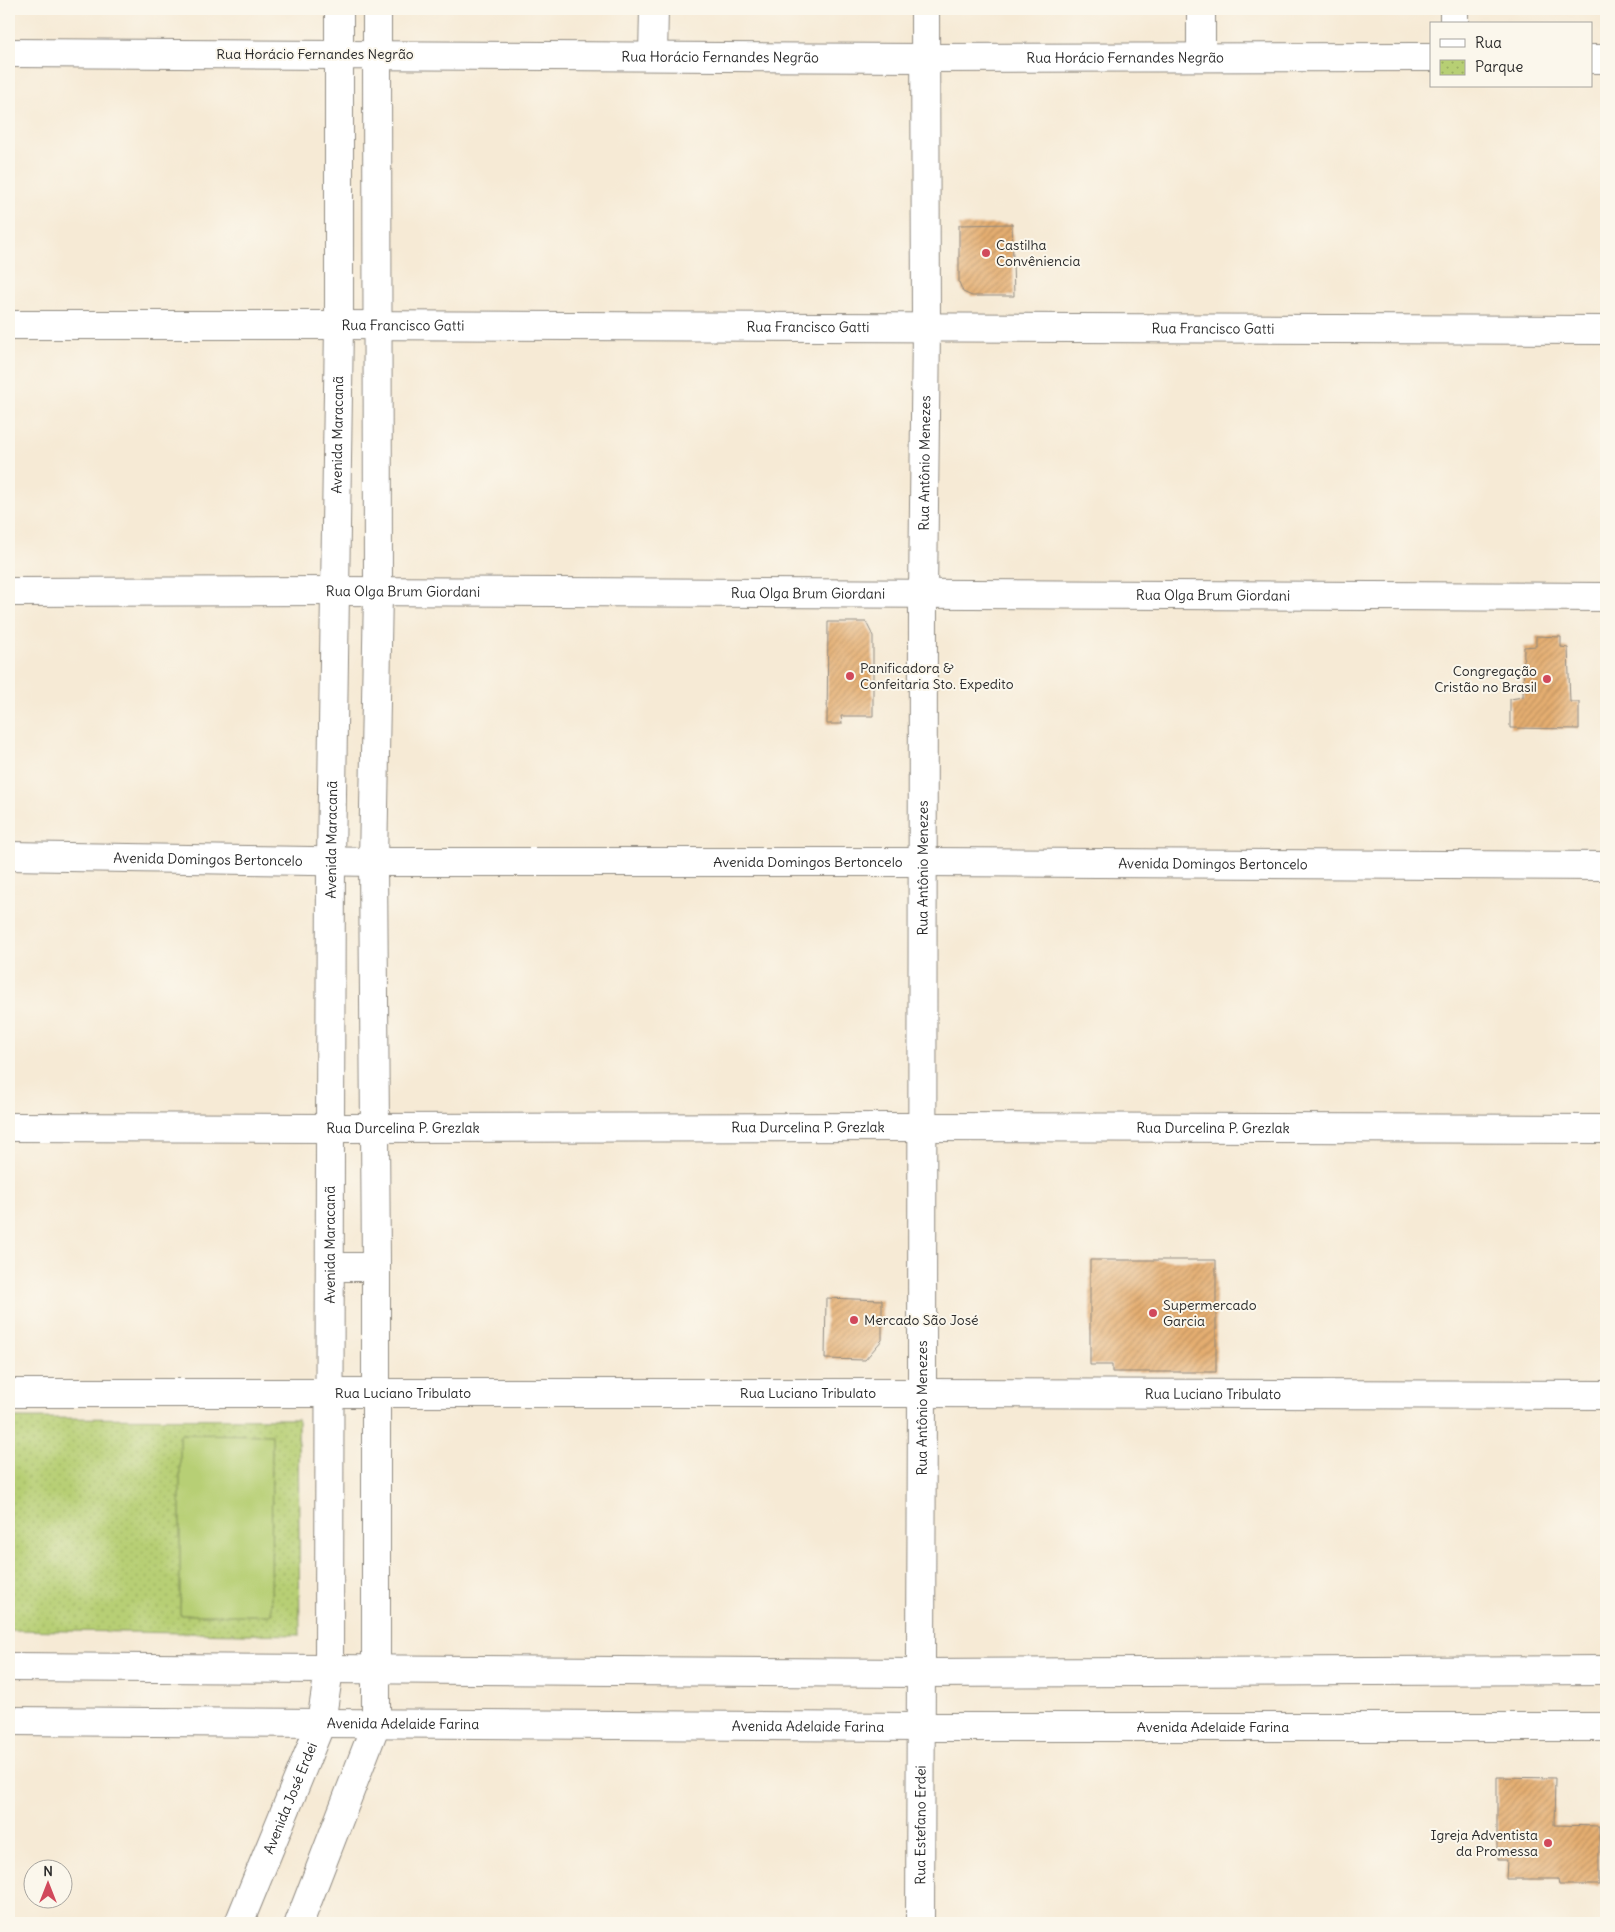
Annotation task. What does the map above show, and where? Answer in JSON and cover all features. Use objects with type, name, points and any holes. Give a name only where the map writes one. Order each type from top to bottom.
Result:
[{"type":"street","name":"Avenida Maracanã","points":[[329,1670],[331,860],[336,591],[339,9]]},
{"type":"street","points":[[299,1923],[376,1724],[376,1267],[373,862],[378,592],[377,9]]},
{"type":"street","points":[[653,56],[654,9]]},
{"type":"street","name":"Rua Antônio Menezes","points":[[920,1727],[924,862],[923,594],[926,327],[925,9]]},
{"type":"street","points":[[1201,9],[1201,57]]},
{"type":"street","points":[[1454,9],[1454,22]]},
{"type":"street","name":"Rua Horácio Fernandes Negrão","points":[[9,53],[925,58],[1430,57]]},
{"type":"street","points":[[1592,59],[1606,59]]},
{"type":"street","points":[[339,202],[378,202]]},
{"type":"street","name":"Rua Francisco Gatti","points":[[9,325],[1606,330]]},
{"type":"street","name":"Rua Olga Brum Giordani","points":[[9,592],[336,591],[1606,598]]},
{"type":"street","points":[[334,717],[375,718]]},
{"type":"street","name":"Avenida Domingos Bertoncelo","points":[[9,856],[373,862],[924,862],[1606,866]]},
{"type":"street","name":"Rua Durcelina P. Grezlak","points":[[9,1127],[1606,1129]]},
{"type":"street","points":[[331,1267],[376,1267]]},
{"type":"street","name":"Rua Luciano Tribulato","points":[[9,1393],[922,1392],[1606,1396]]},
{"type":"street","points":[[9,1667],[920,1672],[1606,1670]]},
{"type":"street","name":"Avenida José Erdei","points":[[239,1923],[321,1723],[329,1670]]},
{"type":"street","name":"Avenida Adelaide Farina","points":[[9,1721],[920,1727],[1606,1727]]},
{"type":"street","name":"Rua Estefano Erdei","points":[[920,1727],[920,1923]]},
{"type":"green space","points":[[9,1418],[298,1419],[300,1635],[9,1630]]},
{"type":"green space","points":[[180,1434],[272,1435],[271,1615],[180,1615]]},
{"type":"building","name":"Castilha Convêniencia","points":[[1012,224],[1014,296],[972,296],[963,292],[959,282],[959,225]]},
{"type":"building","name":"Panificadora & Confeitaria Sto. Expedito","points":[[828,622],[866,622],[873,636],[873,716],[841,716],[842,724],[827,724]]},
{"type":"building","points":[[1536,636],[1561,637],[1561,647],[1568,648],[1570,702],[1579,702],[1579,729],[1510,728],[1510,699],[1523,697],[1524,647],[1536,646]]},
{"type":"building","name":"Supermercado Garcia","points":[[1090,1260],[1216,1260],[1216,1372],[1112,1372],[1112,1365],[1090,1365]]},
{"type":"building","name":"Mercado São José","points":[[826,1298],[882,1300],[882,1340],[865,1360],[825,1359]]},
{"type":"building","name":"Igreja Adventista da Promessa","points":[[1497,1777],[1555,1778],[1554,1825],[1599,1826],[1599,1885],[1559,1885],[1558,1879],[1506,1879],[1507,1860],[1497,1860]]},
{"type":"place","name":"Castilha Convêniencia","points":[[986,253]]},
{"type":"place","name":"Panificadora & Confeitaria Sto. Expedito","points":[[850,676]]},
{"type":"place","name":"Congregação Cristão no Brasil","points":[[1547,679]]},
{"type":"place","name":"Supermercado Garcia","points":[[1153,1313]]},
{"type":"place","name":"Mercado São José","points":[[854,1320]]},
{"type":"place","name":"Igreja Adventista da Promessa","points":[[1548,1843]]}]
